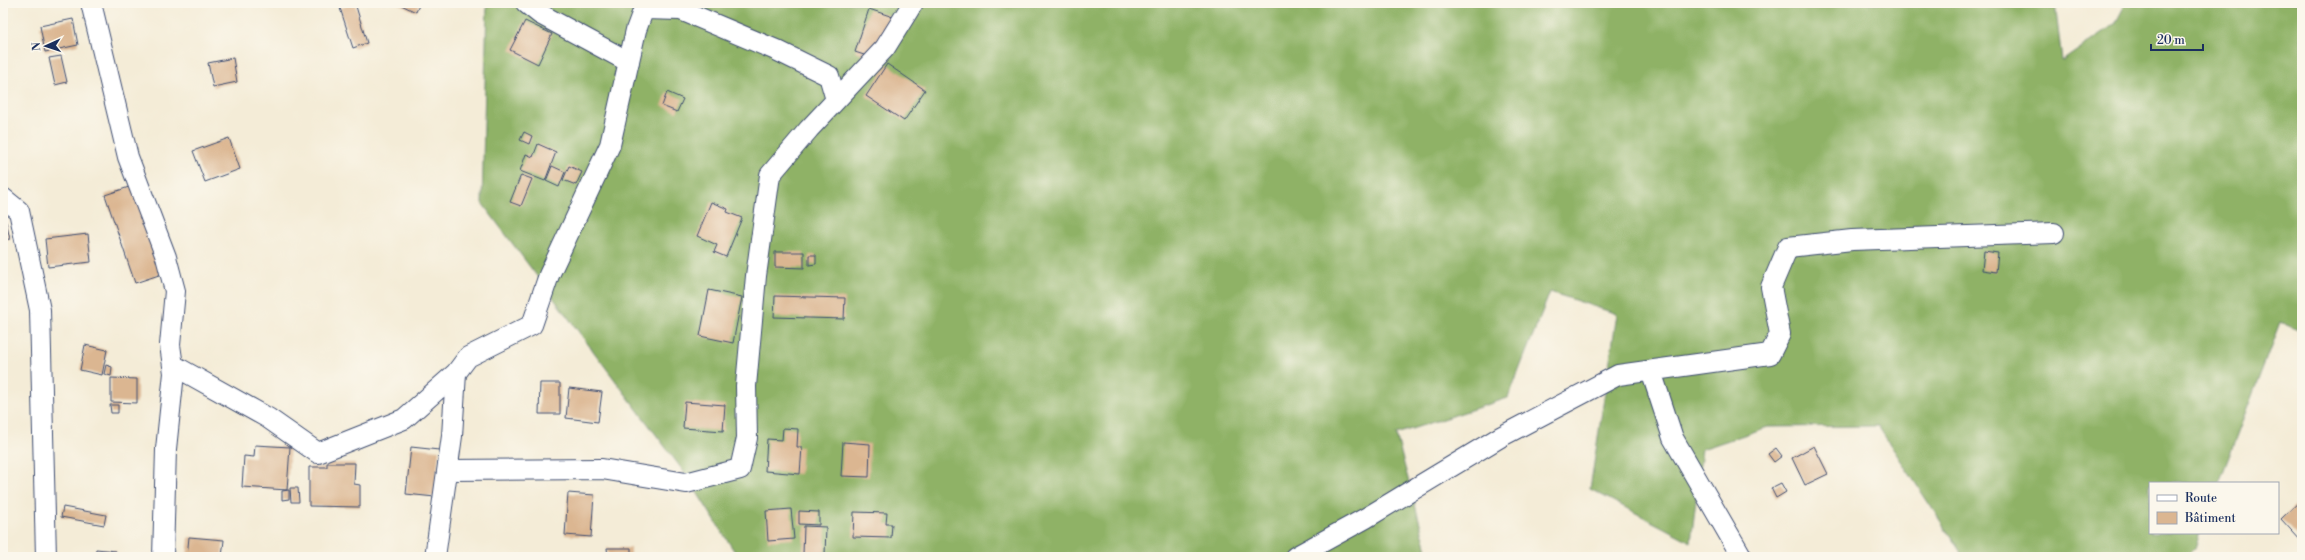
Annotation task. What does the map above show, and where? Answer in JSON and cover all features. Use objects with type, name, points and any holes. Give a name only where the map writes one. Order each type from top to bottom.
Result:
[{"type":"street","points":[[526,3],[540,14],[629,62]]},
{"type":"street","points":[[448,470],[602,469],[686,483],[740,469],[747,438],[746,386],[756,276],[770,174],[885,48],[913,3]]},
{"type":"street","points":[[173,365],[268,418],[318,453],[404,419],[456,373],[468,357],[515,336],[532,325],[550,275],[610,145],[636,30],[645,6],[681,10],[776,50],[829,76],[836,100]]},
{"type":"street","points":[[92,7],[128,157],[166,257],[175,291],[170,345],[174,372],[166,449],[163,557]]},
{"type":"street","points":[[3,198],[19,211],[40,310],[46,557]]},
{"type":"street","points":[[1295,557],[1366,518],[1502,436],[1618,375],[1770,354],[1780,334],[1771,287],[1788,247],[1852,240],[2054,233]]},
{"type":"street","points":[[1651,371],[1673,438],[1742,557]]},
{"type":"street","points":[[439,556],[456,373]]},
{"type":"green space","points":[[487,3],[2055,3],[2062,61],[2115,24],[2126,3],[2302,3],[2302,332],[2280,322],[2219,482],[2149,482],[2149,534],[2200,534],[2195,548],[2185,557],[1964,557],[1878,426],[1768,427],[1702,449],[1691,542],[1590,489],[1617,314],[1550,292],[1508,398],[1396,434],[1429,557],[738,557],[684,472],[482,203]]},
{"type":"building","points":[[355,3],[367,43],[353,48],[340,8]]},
{"type":"building","points":[[397,3],[420,3],[416,12]]},
{"type":"building","points":[[611,3],[630,3],[629,8]]},
{"type":"building","points":[[869,9],[893,17],[879,60],[855,52]]},
{"type":"building","points":[[73,19],[78,45],[45,52],[40,26]]},
{"type":"building","points":[[525,21],[552,34],[538,64],[510,50]]},
{"type":"building","points":[[61,56],[67,82],[55,85],[49,58]]},
{"type":"building","points":[[233,58],[237,82],[213,87],[208,63]]},
{"type":"building","points":[[887,64],[925,90],[904,121],[866,96]]},
{"type":"building","points":[[667,92],[683,99],[677,112],[662,106]]},
{"type":"building","points":[[524,132],[532,136],[529,144],[520,140]]},
{"type":"building","points":[[229,138],[240,169],[205,182],[193,151]]},
{"type":"building","points":[[538,144],[556,152],[545,181],[520,171],[526,154],[533,157]]},
{"type":"building","points":[[552,166],[565,172],[559,187],[546,181]]},
{"type":"building","points":[[569,166],[582,172],[576,185],[563,180]]},
{"type":"building","points":[[521,175],[532,179],[521,206],[510,202]]},
{"type":"building","points":[[135,185],[165,273],[135,283],[105,195]]},
{"type":"building","points":[[711,202],[728,209],[727,212],[742,218],[726,257],[714,252],[717,245],[697,236]]},
{"type":"building","points":[[6,222],[10,239],[3,240],[3,223]]},
{"type":"building","points":[[88,234],[91,262],[48,267],[45,239]]},
{"type":"building","points":[[1984,251],[1998,253],[1996,272],[1982,270]]},
{"type":"building","points":[[775,252],[804,252],[804,268],[775,267]]},
{"type":"building","points":[[809,255],[816,255],[816,264],[809,265]]},
{"type":"building","points":[[709,290],[742,297],[733,343],[700,336]]},
{"type":"building","points":[[775,296],[845,298],[844,319],[774,317]]},
{"type":"building","points":[[85,345],[107,350],[102,375],[80,370]]},
{"type":"building","points":[[106,365],[112,367],[111,376],[104,374]]},
{"type":"building","points":[[111,378],[137,379],[137,403],[111,402]]},
{"type":"building","points":[[540,383],[560,383],[560,414],[539,414]]},
{"type":"building","points":[[569,388],[602,392],[598,422],[566,418]]},
{"type":"building","points":[[685,402],[725,405],[723,431],[683,428]]},
{"type":"building","points":[[110,405],[118,405],[118,413],[111,413]]},
{"type":"building","points":[[783,428],[798,429],[797,447],[802,447],[800,474],[765,471],[767,439],[782,440]]},
{"type":"building","points":[[843,442],[870,444],[869,477],[841,476]]},
{"type":"building","points":[[255,445],[290,447],[287,490],[242,487],[244,456],[254,457]]},
{"type":"building","points":[[1814,446],[1828,474],[1805,485],[1792,458]]},
{"type":"building","points":[[411,447],[439,450],[435,497],[406,494]]},
{"type":"building","points":[[1776,448],[1782,456],[1774,462],[1768,454]]},
{"type":"building","points":[[327,463],[355,463],[354,484],[360,485],[360,507],[309,506],[309,467],[327,467]]},
{"type":"building","points":[[1781,483],[1786,492],[1776,498],[1771,488]]},
{"type":"building","points":[[290,488],[298,488],[299,502],[291,502]]},
{"type":"building","points":[[289,490],[289,499],[282,500],[282,491]]},
{"type":"building","points":[[568,493],[594,495],[591,537],[565,535]]},
{"type":"building","points":[[2301,500],[2302,501],[2302,542],[2281,519]]},
{"type":"building","points":[[63,507],[106,515],[104,525],[61,517]]},
{"type":"building","points":[[791,509],[794,539],[768,541],[766,511]]},
{"type":"building","points":[[799,511],[819,512],[819,525],[799,524]]},
{"type":"building","points":[[854,512],[887,513],[886,524],[892,524],[891,538],[853,537]]},
{"type":"building","points":[[804,526],[826,527],[825,555],[803,554]]},
{"type":"building","points":[[189,537],[224,540],[222,557],[187,557]]},
{"type":"building","points":[[607,548],[631,548],[631,557],[608,557]]},
{"type":"building","points":[[96,549],[116,551],[115,557],[95,557]]}]
